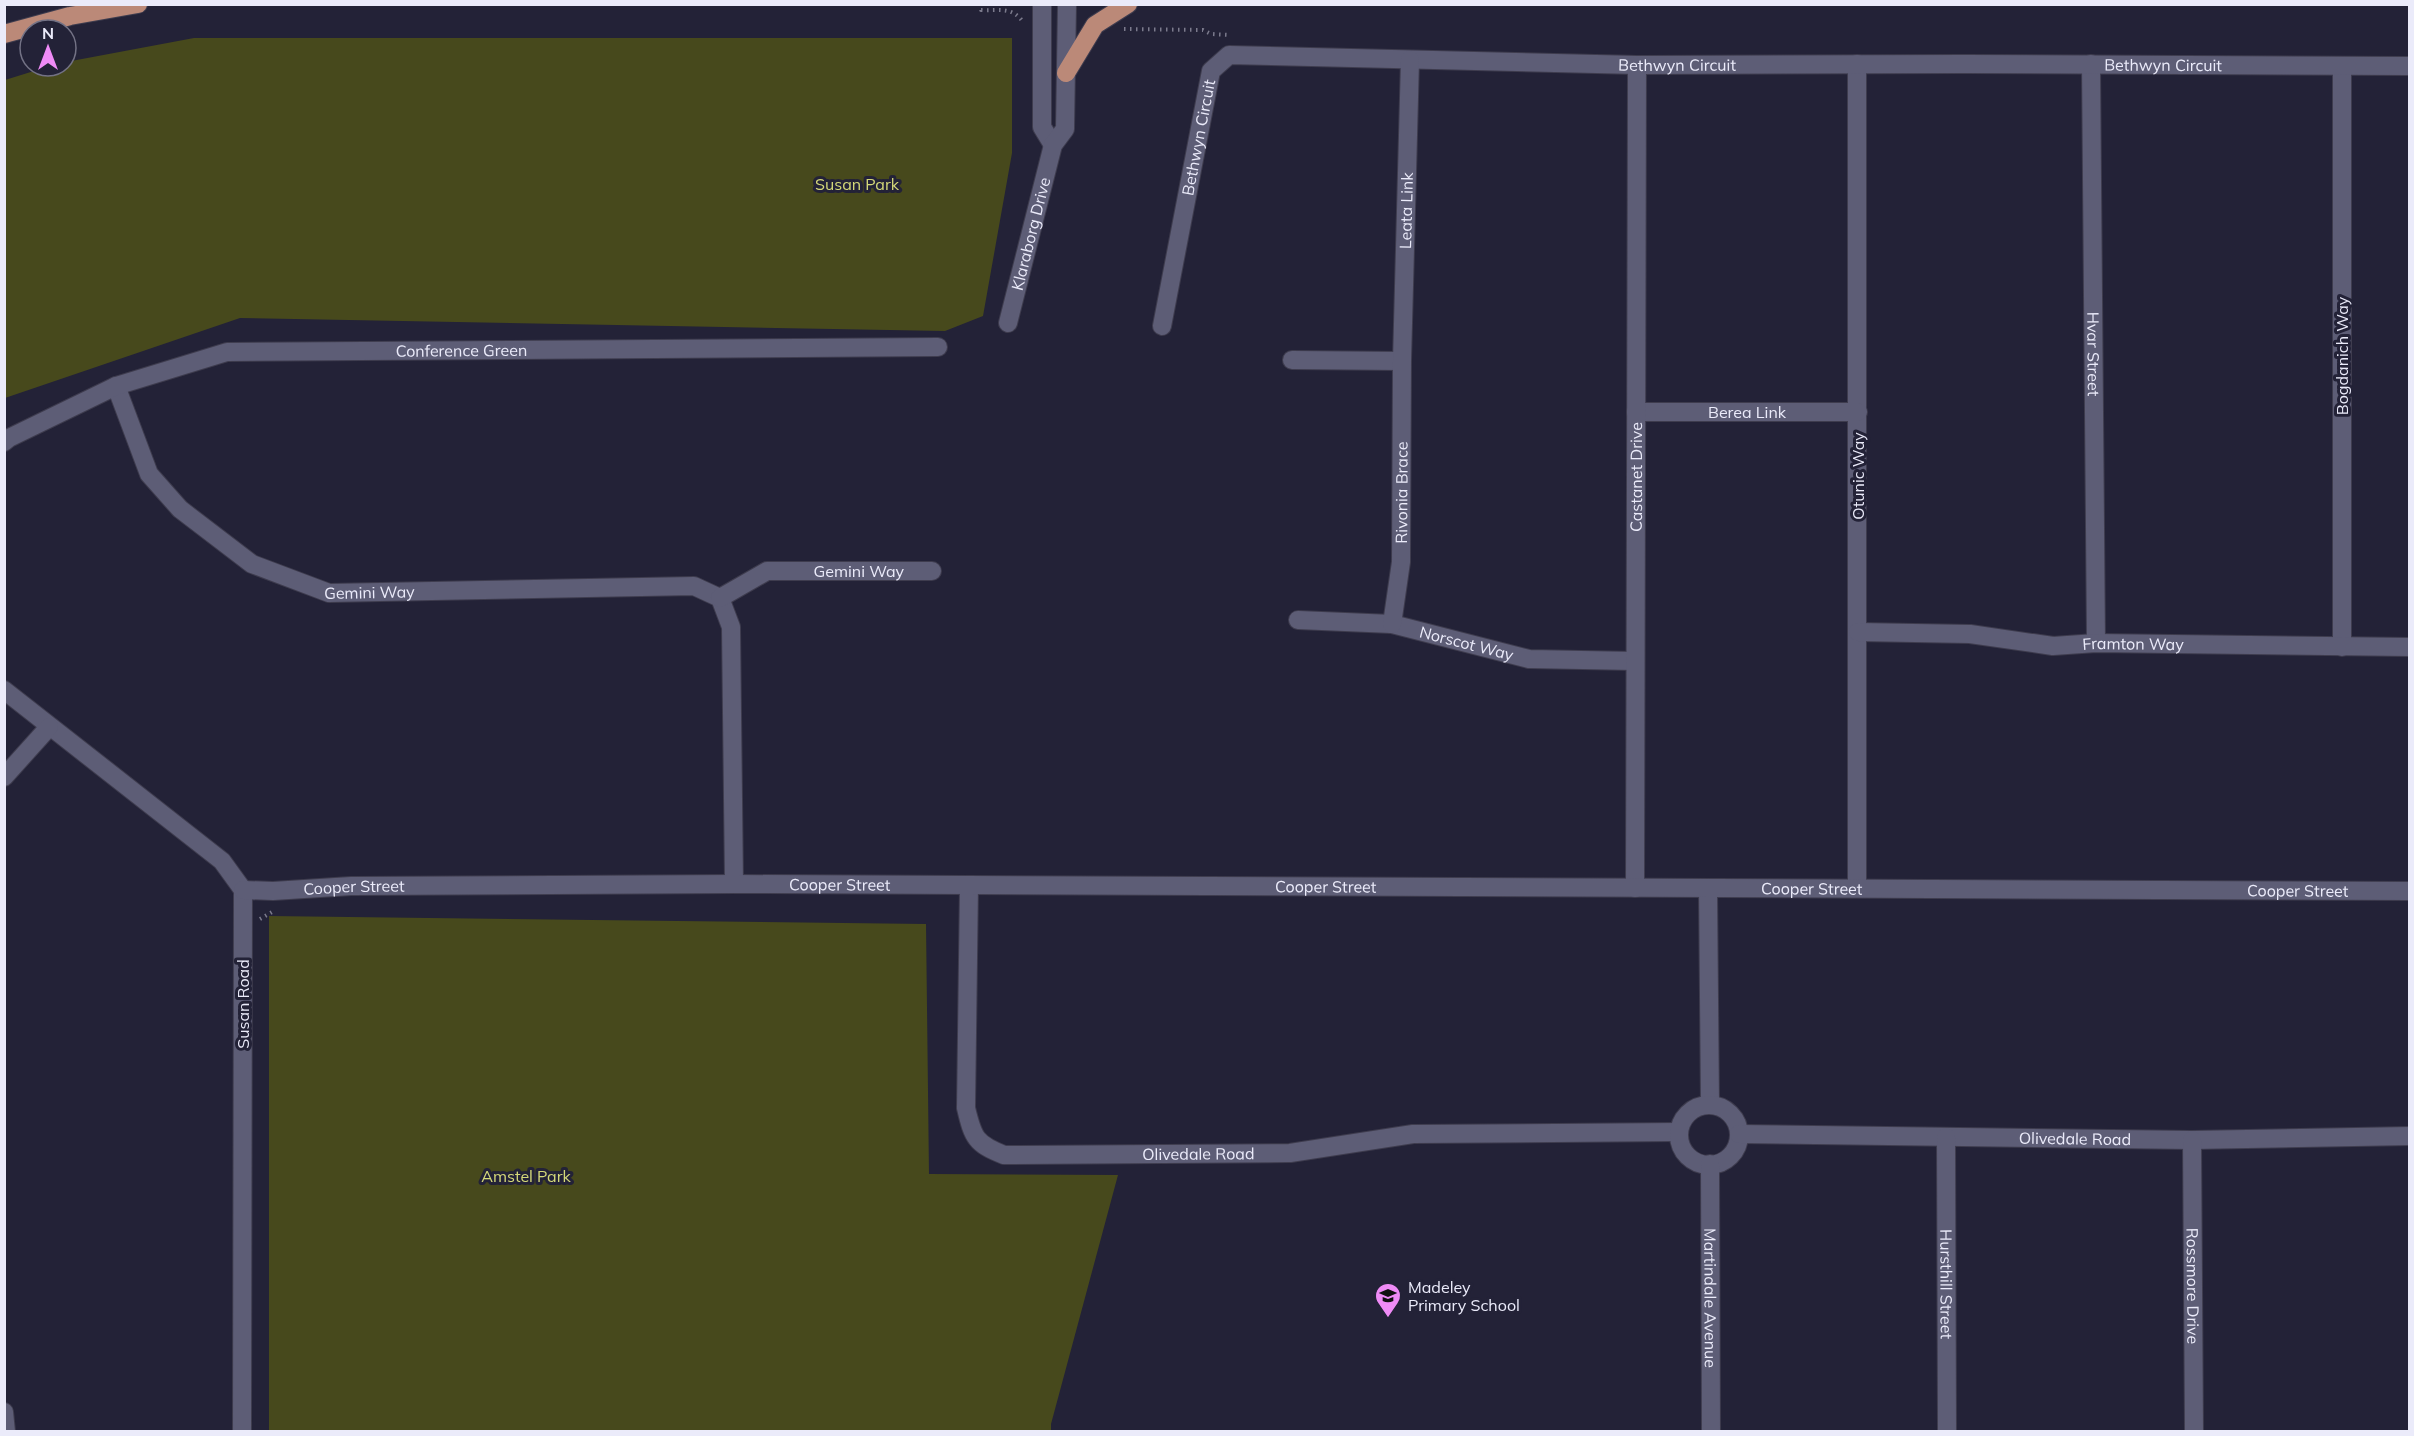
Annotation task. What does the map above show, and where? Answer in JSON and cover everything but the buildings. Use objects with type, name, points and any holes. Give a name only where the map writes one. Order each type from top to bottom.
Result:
[{"type":"main road","points":[[4,34],[70,16],[138,4]]},
{"type":"main road","points":[[1066,73],[1095,25],[1128,4]]},
{"type":"street","points":[[1042,4],[1042,127],[1053,145]]},
{"type":"street","name":"Klaraborg Drive","points":[[1008,322],[1053,145],[1065,129],[1067,4]]},
{"type":"street","name":"Bethwyn Circuit","points":[[1162,326],[1211,71],[1229,55],[1638,65],[2409,66]]},
{"type":"street","name":"Leata Link","points":[[1402,361],[1410,60]]},
{"type":"street","name":"Otunic Way","points":[[1857,64],[1857,888]]},
{"type":"street","name":"Hvar Street","points":[[2091,64],[2096,643]]},
{"type":"street","name":"Castanet Drive","points":[[1635,888],[1638,65]]},
{"type":"street","name":"Bogdanich Way","points":[[2342,66],[2342,646]]},
{"type":"street","name":"Conference Green","points":[[4,442],[116,386],[227,352],[938,347]]},
{"type":"street","points":[[1292,360],[1402,361]]},
{"type":"street","name":"Rivonia Brace","points":[[1392,624],[1401,562],[1402,361]]},
{"type":"street","name":"Gemini Way","points":[[116,386],[149,474],[180,509],[252,564],[329,593],[694,586],[720,598],[767,571],[932,571]]},
{"type":"street","name":"Berea Link","points":[[1636,412],[1858,412]]},
{"type":"street","points":[[720,598],[731,627],[734,884]]},
{"type":"street","name":"Norscot Way","points":[[1298,620],[1392,624],[1529,659],[1635,661]]},
{"type":"street","name":"Framton Way","points":[[1858,632],[1970,634],[2053,646],[2096,643],[2409,647]]},
{"type":"street","points":[[4,690],[222,861],[243,890]]},
{"type":"street","points":[[4,777],[49,727]]},
{"type":"street","name":"Cooper Street","points":[[243,890],[273,891],[351,886],[734,884],[2409,891]]},
{"type":"street","name":"Olivedale Road","points":[[969,885],[966,1108],[971,1129],[982,1146],[1004,1155],[1290,1153],[1413,1134],[1679,1132]]},
{"type":"street","points":[[1708,888],[1710,1105]]},
{"type":"street","name":"Susan Road","points":[[242,1431],[243,890]]},
{"type":"street","points":[[1710,1105],[1720,1107],[1729,1112],[1735,1120],[1739,1134],[1738,1144],[1725,1160],[1710,1164],[1690,1158],[1683,1150],[1679,1132],[1682,1122],[1696,1108],[1710,1105]]},
{"type":"street","name":"Olivedale Road","points":[[1739,1134],[2192,1140],[2409,1136]]},
{"type":"street","name":"Hursthill Street","points":[[1946,1137],[1947,1431]]},
{"type":"street","name":"Rossmore Drive","points":[[2192,1140],[2194,1431]]},
{"type":"street","name":"Martindale Avenue","points":[[1710,1164],[1711,1431]]},
{"type":"street","points":[[4,1412],[6,1431]]},
{"type":"green space","name":"Susan Park","points":[[194,38],[1012,38],[1012,153],[983,316],[945,331],[240,318],[5,398],[5,80],[18,76],[18,78],[78,78],[78,60]]},
{"type":"green space","name":"Amstel Park","points":[[269,916],[926,924],[929,1174],[1118,1175],[1051,1431],[269,1431]]},
{"type":"place","name":"Madeley Primary School","points":[[1388,1319]]}]
